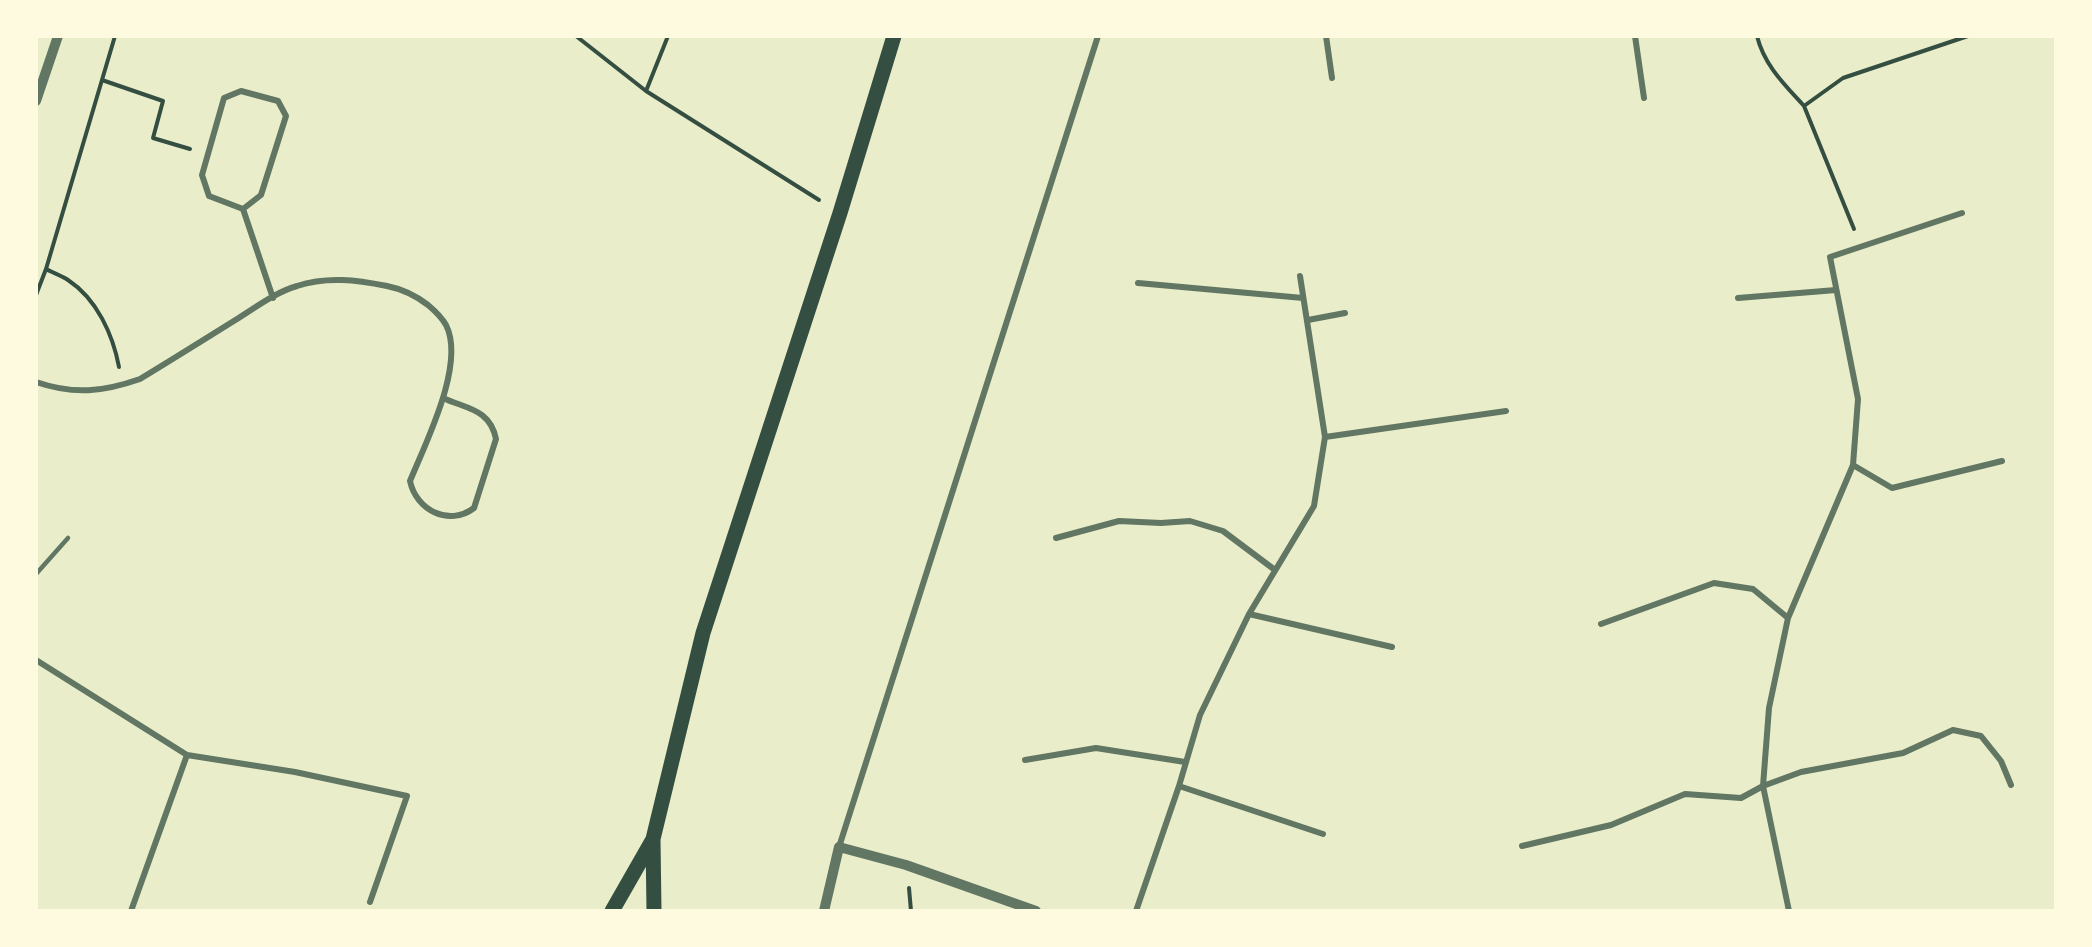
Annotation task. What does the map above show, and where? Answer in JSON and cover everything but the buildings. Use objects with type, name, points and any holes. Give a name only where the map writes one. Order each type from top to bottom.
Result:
[{"type":"main road","points":[[654,911],[653,839],[703,633],[840,213],[894,36]]},
{"type":"main road","points":[[612,911],[653,839]]},
{"type":"street","points":[[36,101],[58,36]]},
{"type":"street","points":[[824,911],[839,847],[1098,36]]},
{"type":"street","points":[[1326,36],[1332,78]]},
{"type":"street","points":[[1635,36],[1644,98]]},
{"type":"street","points":[[240,91],[278,100],[286,116],[261,195],[243,209],[209,196],[202,175],[225,98],[240,91]]},
{"type":"street","points":[[243,209],[273,298]]},
{"type":"street","points":[[1789,911],[1763,786],[1769,708],[1788,618],[1853,465],[1858,399],[1830,257],[1962,213]]},
{"type":"street","points":[[1136,911],[1179,786],[1200,715],[1249,614],[1314,506],[1325,437],[1300,276]]},
{"type":"street","points":[[36,382],[58,389],[77,391],[121,386],[140,379],[295,286],[325,279],[362,281],[393,287],[416,296],[432,308],[446,325],[451,346],[449,374],[438,416],[410,481],[415,497],[423,506],[443,516],[461,516],[474,508],[477,502],[496,439],[494,428],[486,416],[443,398]]},
{"type":"street","points":[[1138,283],[1304,297]]},
{"type":"street","points":[[1738,298],[1836,290]]},
{"type":"street","points":[[1308,320],[1346,313]]},
{"type":"street","points":[[1325,437],[1506,411]]},
{"type":"street","points":[[1853,465],[1892,488],[2002,460]]},
{"type":"street","points":[[1056,538],[1119,521],[1161,523],[1190,521],[1223,531],[1275,570]]},
{"type":"street","points":[[1600,624],[1714,582],[1752,589],[1788,618]]},
{"type":"street","points":[[1249,614],[1392,647]]},
{"type":"street","points":[[36,660],[187,754],[295,772],[407,796],[370,902]]},
{"type":"street","points":[[1522,846],[1611,825],[1685,794],[1741,798],[1763,786],[1801,772],[1903,753],[1953,730],[1981,736],[2001,761],[2011,785]]},
{"type":"street","points":[[1025,760],[1096,748],[1185,762]]},
{"type":"street","points":[[131,911],[187,754]]},
{"type":"street","points":[[1179,786],[1323,834]]},
{"type":"street","points":[[839,847],[906,865],[1036,911]]},
{"type":"lane","points":[[36,574],[69,538]]},
{"type":"path","points":[[36,295],[46,269],[115,36]]},
{"type":"path","points":[[576,36],[645,91],[840,213]]},
{"type":"path","points":[[645,91],[668,36]]},
{"type":"path","points":[[1757,36],[1760,47],[1774,72],[1804,106],[1861,247]]},
{"type":"path","points":[[1804,106],[1843,78],[1968,36]]},
{"type":"path","points":[[102,80],[163,101],[153,138],[208,154]]},
{"type":"path","points":[[46,269],[68,280],[95,305],[115,348],[121,386]]}]
